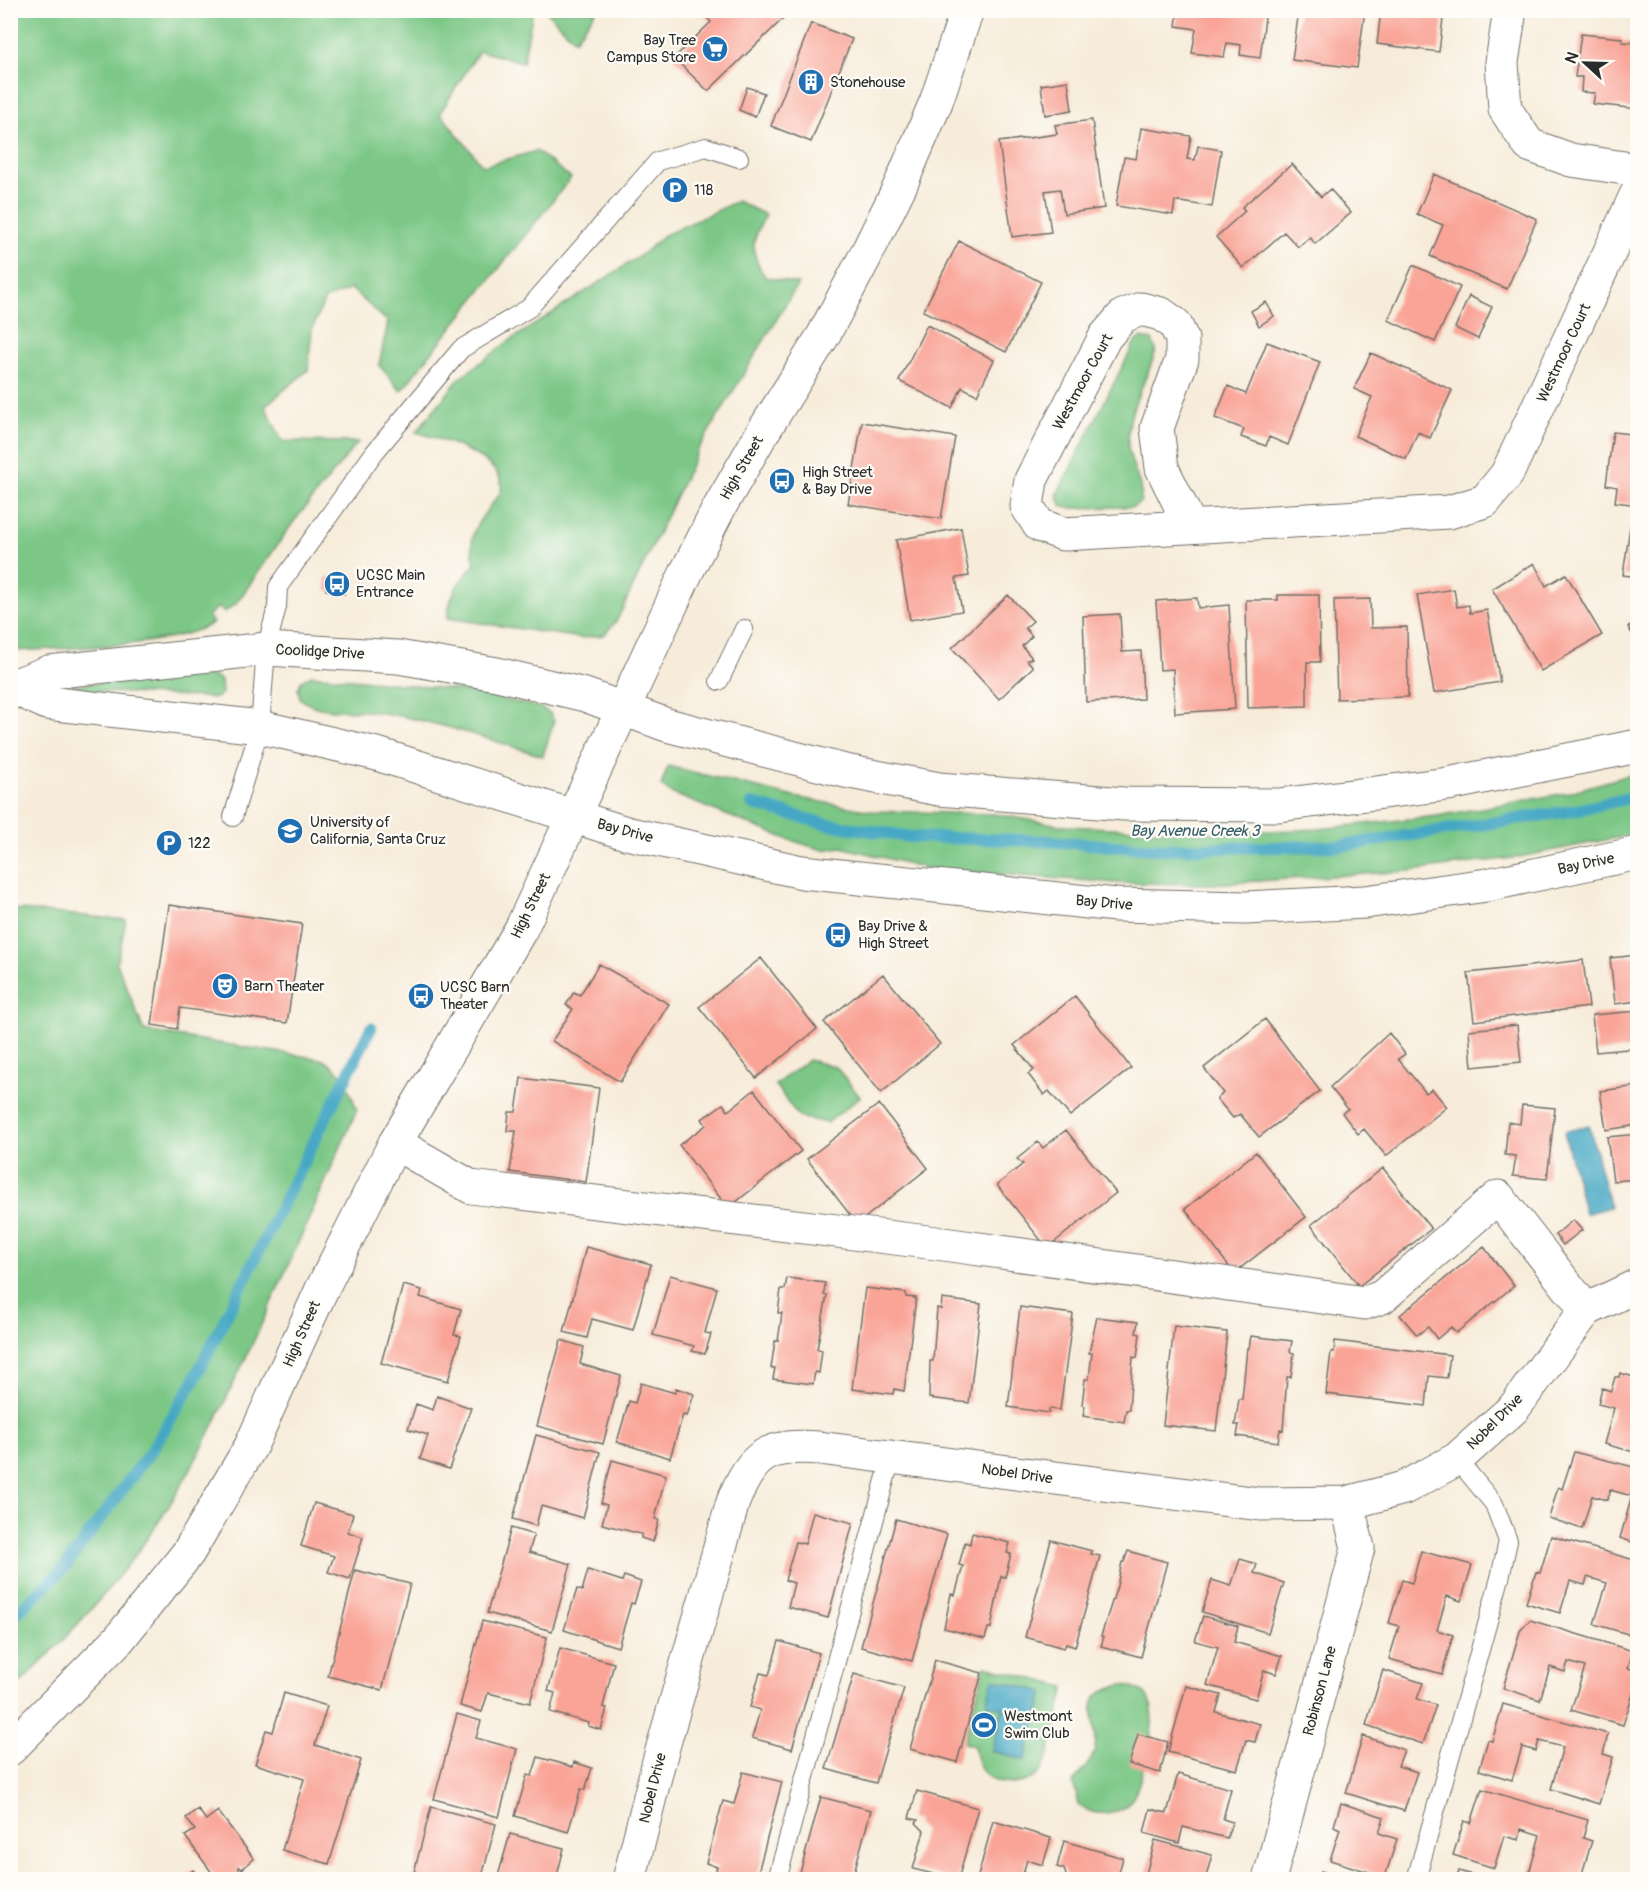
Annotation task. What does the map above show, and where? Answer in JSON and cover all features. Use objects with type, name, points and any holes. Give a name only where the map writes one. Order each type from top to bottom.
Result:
[{"type":"main road","name":"High Street","points":[[10,1749],[110,1650],[188,1553],[251,1446],[321,1291],[395,1143],[521,929],[719,508],[760,435],[823,336],[880,227],[936,102],[967,10]]},
{"type":"main road","points":[[1510,10],[1502,62],[1504,109],[1529,145],[1571,160],[1638,170]]},
{"type":"main road","name":"Westmoor Court","points":[[1190,525],[1162,468],[1157,428],[1182,359],[1182,339],[1175,324],[1161,314],[1141,309],[1124,315],[1105,337],[1031,480],[1027,507],[1039,525],[1063,534],[1449,512],[1485,501],[1507,474],[1638,191]]},
{"type":"main road","name":"Coolidge Drive","points":[[12,686],[49,672],[266,649],[398,657],[497,674],[585,695],[624,709]]},
{"type":"main road","name":"Coolidge Drive","points":[[12,686],[47,703],[260,727],[377,754],[574,818]]},
{"type":"main road","points":[[624,709],[668,725],[845,771],[939,789],[1124,804],[1280,805],[1448,784],[1638,746]]},
{"type":"main road","name":"Bay Drive","points":[[574,818],[626,833],[802,872],[1116,905],[1246,908],[1365,902],[1487,885],[1638,853]]},
{"type":"main road","points":[[395,1143],[471,1187],[936,1243],[1365,1303],[1382,1297],[1498,1197],[1586,1310]]},
{"type":"main road","name":"Nobel Drive","points":[[630,1880],[659,1761],[733,1502],[745,1472],[778,1447],[819,1448],[1260,1504],[1347,1503],[1404,1488],[1457,1459],[1514,1408],[1586,1310],[1638,1285]]},
{"type":"main road","name":"Robinson Lane","points":[[1269,1880],[1358,1548],[1347,1503]]},
{"type":"lane","points":[[233,818],[260,727],[266,649],[277,607],[278,587],[374,453],[461,350],[529,308],[658,161],[706,147],[739,158]]},
{"type":"lane","points":[[719,681],[744,629]]},
{"type":"lane","points":[[777,1880],[891,1458]]},
{"type":"lane","points":[[1416,1880],[1500,1578],[1508,1541],[1494,1504],[1457,1459]]},
{"type":"green space","points":[[11,10],[533,11],[523,62],[479,51],[440,113],[483,166],[536,151],[571,178],[401,391],[379,365],[388,322],[351,289],[325,299],[312,329],[308,370],[265,406],[282,441],[358,442],[292,524],[236,604],[224,612],[218,607],[208,616],[213,623],[171,638],[115,645],[11,651]]},
{"type":"green space","points":[[546,11],[596,11],[575,40]]},
{"type":"green space","points":[[737,201],[766,215],[757,231],[754,246],[756,260],[765,277],[798,284],[699,448],[617,620],[604,635],[581,638],[447,618],[456,588],[475,564],[472,539],[479,521],[501,491],[500,480],[494,469],[469,452],[440,439],[416,432],[459,379],[506,343],[640,256],[663,236]]},
{"type":"green space","points":[[1141,338],[1152,340],[1156,350],[1134,406],[1129,430],[1130,458],[1140,487],[1141,501],[1133,507],[1068,508],[1061,505],[1057,494],[1135,342]]},
{"type":"green space","points":[[201,674],[217,677],[221,681],[222,693],[216,698],[54,689],[53,687]]},
{"type":"green space","points":[[312,675],[460,690],[539,707],[550,713],[554,721],[543,756],[411,718],[367,711],[331,710],[314,706],[300,698],[298,689],[302,680]]},
{"type":"green space","points":[[668,766],[794,797],[871,811],[995,814],[1066,826],[1220,833],[1319,829],[1437,816],[1566,793],[1637,773],[1637,834],[1520,857],[1410,871],[1213,884],[1117,883],[930,869],[841,847],[823,850],[787,839],[671,793],[661,786]]},
{"type":"green space","points":[[11,909],[126,920],[117,963],[144,1031],[321,1059],[329,1063],[340,1074],[357,1110],[255,1339],[177,1492],[133,1559],[95,1605],[11,1692]]},
{"type":"green space","points":[[808,1060],[836,1067],[860,1097],[827,1123],[799,1117],[775,1085]]},
{"type":"green space","name":"Westmont Swim Club","points":[[985,1666],[1065,1687],[1045,1764],[1041,1771],[1032,1778],[1021,1783],[1009,1784],[992,1780],[981,1768],[974,1746],[964,1743]],"holes":[[[1003,1708],[1025,1760],[992,1751]]]},
{"type":"green space","points":[[1123,1685],[1136,1688],[1145,1694],[1150,1703],[1152,1725],[1141,1775],[1134,1795],[1127,1805],[1114,1812],[1092,1812],[1079,1804],[1073,1783],[1094,1753],[1096,1742],[1093,1712],[1098,1695],[1107,1689]]},
{"type":"water","points":[[1589,1125],[1610,1207],[1585,1214],[1564,1132]]},
{"type":"water","points":[[993,1679],[1044,1692],[1025,1760],[992,1751],[1003,1708],[986,1704]]},
{"type":"building","points":[[699,10],[783,10],[787,15],[708,91],[674,58],[711,22]]},
{"type":"building","points":[[1178,10],[1266,10],[1260,58],[1240,55],[1241,45],[1227,43],[1224,57],[1192,53],[1196,29],[1176,26]]},
{"type":"building","points":[[1299,10],[1365,10],[1357,68],[1292,60]]},
{"type":"building","points":[[1381,10],[1444,10],[1439,52],[1377,44]]},
{"type":"building","name":"Stonehouse","points":[[811,23],[852,39],[811,142],[771,126]]},
{"type":"building","points":[[1581,34],[1622,38],[1622,42],[1638,43],[1638,109],[1593,104],[1595,93],[1581,92],[1582,77],[1575,77]]},
{"type":"building","points":[[1068,81],[1072,110],[1045,115],[1041,85]]},
{"type":"building","points":[[747,87],[764,93],[755,117],[739,110]]},
{"type":"building","points":[[1092,120],[1104,208],[1064,214],[1060,189],[1045,191],[1051,232],[1012,237],[999,142],[1057,134],[1055,125]]},
{"type":"building","points":[[1141,128],[1191,136],[1187,159],[1195,160],[1198,146],[1221,150],[1212,207],[1175,201],[1173,215],[1116,206],[1124,157],[1136,159]]},
{"type":"building","points":[[1292,164],[1321,197],[1330,189],[1351,213],[1315,244],[1310,237],[1298,247],[1284,232],[1243,268],[1216,237],[1245,211],[1242,207]]},
{"type":"building","points":[[1434,174],[1537,219],[1507,289],[1430,256],[1443,225],[1417,214]]},
{"type":"building","points":[[959,241],[1041,282],[1006,352],[923,311]]},
{"type":"building","points":[[1413,265],[1460,287],[1435,342],[1388,320]]},
{"type":"building","points":[[1469,296],[1492,307],[1478,339],[1455,328]]},
{"type":"building","points":[[1266,302],[1274,316],[1259,326],[1251,311]]},
{"type":"building","points":[[927,325],[994,360],[977,395],[962,387],[952,408],[899,381]]},
{"type":"building","points":[[1267,342],[1320,362],[1288,445],[1269,437],[1266,446],[1241,437],[1244,429],[1215,418],[1228,386],[1246,394]]},
{"type":"building","points":[[1371,353],[1452,390],[1430,438],[1418,432],[1406,459],[1355,436],[1372,397],[1354,389]]},
{"type":"building","points":[[862,422],[955,437],[941,519],[848,504]]},
{"type":"building","points":[[1613,432],[1638,435],[1638,505],[1615,502],[1617,487],[1606,485]]},
{"type":"building","points":[[1630,527],[1638,528],[1638,577],[1623,575]]},
{"type":"building","points":[[961,528],[969,576],[956,578],[962,611],[910,620],[896,540]]},
{"type":"building","points":[[1534,563],[1546,586],[1566,574],[1602,635],[1541,671],[1492,589]]},
{"type":"building","points":[[326,577],[345,579],[344,594],[326,590]]},
{"type":"building","points":[[1454,589],[1457,607],[1469,605],[1470,613],[1487,610],[1500,682],[1434,693],[1417,595]]},
{"type":"building","points":[[1008,595],[1033,621],[1025,628],[1032,636],[1022,646],[1032,658],[1027,660],[1033,667],[999,699],[952,648]]},
{"type":"building","points":[[1278,595],[1319,595],[1320,662],[1307,662],[1307,706],[1248,708],[1246,600],[1278,600]]},
{"type":"building","points":[[1197,598],[1198,608],[1229,605],[1235,709],[1175,713],[1173,669],[1160,670],[1156,601]]},
{"type":"building","points":[[1370,599],[1371,628],[1407,627],[1408,697],[1337,699],[1334,600]]},
{"type":"building","points":[[1120,614],[1122,652],[1141,651],[1143,699],[1086,702],[1083,616]]},
{"type":"building","points":[[1638,621],[1638,643],[1628,627]]},
{"type":"building","name":"Barn Theater","points":[[169,905],[302,924],[287,1023],[180,1008],[177,1029],[152,1025]]},
{"type":"building","points":[[1638,955],[1638,1001],[1615,1004],[1610,958]]},
{"type":"building","points":[[761,958],[817,1029],[756,1078],[699,1007]]},
{"type":"building","points":[[1583,960],[1589,1007],[1474,1021],[1468,973]]},
{"type":"building","points":[[599,964],[669,1004],[620,1082],[552,1041],[573,1009],[566,1005],[574,992],[580,995]]},
{"type":"building","points":[[883,974],[940,1044],[881,1093],[824,1022]]},
{"type":"building","points":[[1075,996],[1131,1068],[1070,1116],[1049,1091],[1044,1095],[1028,1074],[1034,1070],[1014,1045]]},
{"type":"building","points":[[1638,1011],[1638,1048],[1596,1052],[1592,1015]]},
{"type":"building","points":[[1265,1019],[1320,1091],[1259,1137],[1240,1114],[1233,1118],[1217,1099],[1223,1093],[1204,1068]]},
{"type":"building","points":[[1517,1025],[1521,1062],[1472,1067],[1469,1030]]},
{"type":"building","points":[[1389,1033],[1405,1054],[1398,1059],[1426,1093],[1432,1089],[1447,1107],[1386,1156],[1364,1129],[1358,1134],[1342,1113],[1348,1109],[1330,1087]]},
{"type":"building","points":[[521,1078],[599,1088],[586,1182],[510,1172],[516,1131],[507,1131],[509,1112],[516,1112]]},
{"type":"building","points":[[1638,1086],[1638,1125],[1606,1130],[1600,1091]]},
{"type":"building","points":[[754,1090],[801,1151],[728,1208],[679,1145],[706,1125],[702,1119],[723,1104],[728,1111]]},
{"type":"building","points":[[879,1104],[928,1168],[857,1224],[807,1159]]},
{"type":"building","points":[[1522,1105],[1555,1108],[1547,1179],[1513,1176],[1516,1156],[1505,1155],[1508,1122],[1520,1124]]},
{"type":"building","points":[[1066,1130],[1116,1193],[1047,1248],[997,1185],[1023,1164],[1017,1159],[1038,1142],[1043,1148]]},
{"type":"building","points":[[1638,1134],[1638,1179],[1613,1181],[1607,1137]]},
{"type":"building","points":[[1256,1152],[1306,1217],[1234,1273],[1185,1209]]},
{"type":"building","points":[[1383,1168],[1431,1229],[1359,1286],[1311,1225]]},
{"type":"building","points":[[1573,1220],[1582,1230],[1563,1245],[1555,1235]]},
{"type":"building","points":[[586,1247],[651,1264],[633,1330],[592,1319],[587,1338],[564,1332]]},
{"type":"building","points":[[1484,1247],[1514,1286],[1456,1333],[1451,1327],[1437,1339],[1428,1327],[1417,1335],[1400,1315]]},
{"type":"building","points":[[670,1275],[717,1288],[705,1333],[711,1334],[705,1354],[692,1351],[694,1346],[653,1335]]},
{"type":"building","points":[[787,1278],[825,1283],[824,1295],[827,1295],[817,1349],[822,1350],[819,1373],[815,1372],[813,1384],[773,1379],[775,1368],[771,1368],[782,1313],[778,1313],[781,1289],[785,1289]]},
{"type":"building","points":[[403,1285],[422,1290],[420,1297],[461,1309],[454,1335],[461,1336],[448,1381],[381,1363]]},
{"type":"building","points":[[865,1288],[906,1293],[906,1297],[916,1298],[904,1391],[894,1389],[893,1394],[852,1389]]},
{"type":"building","points":[[942,1299],[981,1304],[969,1403],[929,1398],[930,1361],[933,1361],[937,1308],[941,1309]]},
{"type":"building","points":[[1020,1307],[1073,1314],[1060,1410],[1049,1409],[1049,1413],[1008,1407]]},
{"type":"building","points":[[1097,1317],[1138,1322],[1136,1333],[1140,1334],[1137,1358],[1133,1357],[1129,1410],[1126,1410],[1124,1422],[1083,1416],[1085,1379],[1089,1379],[1092,1353],[1089,1353]]},
{"type":"building","points":[[1174,1326],[1227,1332],[1216,1431],[1163,1425]]},
{"type":"building","points":[[1251,1336],[1292,1341],[1290,1352],[1294,1353],[1291,1377],[1287,1377],[1283,1430],[1280,1429],[1278,1442],[1237,1436],[1239,1425],[1235,1425],[1239,1399],[1242,1399],[1247,1348],[1249,1348]]},
{"type":"building","points":[[561,1340],[584,1347],[580,1364],[621,1376],[603,1444],[537,1426]]},
{"type":"building","points":[[1335,1341],[1450,1355],[1447,1378],[1429,1376],[1426,1406],[1326,1394],[1331,1352],[1334,1352]]},
{"type":"building","points":[[1620,1373],[1638,1378],[1638,1453],[1604,1444],[1614,1408],[1598,1404],[1602,1388],[1611,1391],[1615,1377],[1619,1377]]},
{"type":"building","points":[[641,1383],[675,1393],[676,1388],[694,1394],[687,1416],[683,1415],[670,1458],[617,1442],[629,1401],[635,1403]]},
{"type":"building","points":[[437,1396],[471,1408],[449,1469],[420,1459],[428,1435],[408,1429],[416,1404],[433,1410]]},
{"type":"building","points":[[536,1435],[600,1452],[583,1518],[541,1506],[536,1526],[513,1519]]},
{"type":"building","points":[[1574,1452],[1638,1468],[1638,1544],[1620,1538],[1632,1496],[1610,1490],[1607,1500],[1592,1496],[1582,1529],[1549,1518],[1558,1487],[1562,1489]]},
{"type":"building","points":[[612,1460],[666,1475],[655,1519],[659,1520],[653,1542],[641,1538],[641,1534],[602,1524],[607,1505],[601,1503]]},
{"type":"building","points":[[314,1503],[353,1514],[348,1532],[363,1537],[350,1579],[328,1572],[334,1556],[301,1546]]},
{"type":"building","points":[[813,1512],[853,1523],[828,1618],[788,1607],[794,1583],[785,1580],[796,1542],[805,1544]]},
{"type":"building","points":[[896,1519],[947,1534],[912,1661],[861,1647]]},
{"type":"building","points":[[511,1528],[534,1535],[529,1552],[571,1564],[552,1631],[487,1613]]},
{"type":"building","points":[[972,1533],[1010,1543],[1007,1553],[1011,1554],[1005,1577],[1001,1576],[991,1628],[988,1628],[985,1639],[944,1628],[951,1594],[955,1595],[963,1566],[959,1565],[965,1542],[970,1544]]},
{"type":"building","points":[[1551,1536],[1638,1561],[1638,1637],[1594,1624],[1607,1583],[1587,1577],[1585,1585],[1570,1581],[1560,1613],[1526,1603],[1536,1572],[1540,1573]]},
{"type":"building","points":[[1051,1540],[1092,1551],[1091,1554],[1100,1556],[1075,1647],[1066,1644],[1064,1648],[1025,1637]]},
{"type":"building","points":[[1128,1551],[1167,1562],[1141,1657],[1101,1646],[1104,1637],[1101,1636],[1122,1562]]},
{"type":"building","points":[[1421,1551],[1472,1565],[1461,1601],[1447,1596],[1437,1630],[1453,1635],[1442,1674],[1389,1659],[1399,1626],[1389,1623],[1402,1580],[1412,1583]]},
{"type":"building","points":[[1240,1559],[1257,1564],[1254,1573],[1284,1583],[1268,1633],[1202,1612],[1212,1580],[1231,1586]]},
{"type":"building","points":[[355,1570],[410,1584],[382,1690],[328,1676]]},
{"type":"building","points":[[588,1570],[622,1581],[624,1576],[641,1582],[634,1604],[631,1603],[618,1647],[564,1630],[577,1589],[582,1591]]},
{"type":"building","points":[[1203,1616],[1238,1626],[1234,1642],[1282,1656],[1276,1674],[1264,1670],[1256,1699],[1207,1685],[1218,1647],[1195,1641]]},
{"type":"building","points":[[1530,1620],[1633,1651],[1628,1668],[1638,1671],[1638,1678],[1623,1725],[1571,1710],[1585,1667],[1568,1662],[1565,1672],[1550,1667],[1540,1700],[1503,1688],[1520,1631]]},
{"type":"building","points":[[482,1621],[547,1637],[530,1703],[488,1693],[482,1712],[460,1706]]},
{"type":"building","points":[[779,1641],[819,1653],[792,1749],[752,1738],[760,1710],[750,1707],[760,1673],[769,1675]]},
{"type":"building","points":[[560,1648],[614,1663],[603,1707],[607,1708],[601,1730],[588,1726],[589,1723],[550,1712],[555,1693],[548,1691]]},
{"type":"building","points":[[935,1660],[982,1673],[957,1762],[910,1749]]},
{"type":"building","points":[[1383,1670],[1423,1683],[1417,1699],[1436,1705],[1423,1744],[1366,1725]]},
{"type":"building","points":[[854,1674],[904,1688],[876,1783],[826,1769]]},
{"type":"building","points":[[1186,1686],[1221,1695],[1216,1712],[1260,1724],[1255,1742],[1246,1740],[1237,1770],[1168,1752]]},
{"type":"building","points":[[284,1693],[327,1706],[315,1745],[361,1760],[329,1864],[282,1850],[304,1779],[255,1764],[266,1730],[273,1732]]},
{"type":"building","points":[[1503,1704],[1608,1734],[1603,1754],[1613,1757],[1599,1804],[1551,1789],[1563,1747],[1539,1741],[1536,1751],[1522,1747],[1512,1780],[1479,1770],[1488,1740],[1492,1741]]},
{"type":"building","points":[[457,1714],[481,1721],[476,1738],[517,1749],[499,1817],[434,1799]]},
{"type":"building","points":[[1138,1734],[1168,1742],[1160,1773],[1129,1764]]},
{"type":"building","points":[[1363,1736],[1404,1750],[1398,1766],[1417,1772],[1404,1811],[1346,1793]]},
{"type":"building","points":[[538,1757],[573,1767],[574,1762],[592,1768],[585,1790],[581,1789],[568,1832],[515,1816],[527,1775],[532,1776]]},
{"type":"building","points":[[743,1772],[782,1782],[756,1880],[713,1880],[717,1867],[706,1863],[723,1801],[734,1804]]},
{"type":"building","points":[[1178,1774],[1231,1789],[1223,1819],[1232,1822],[1227,1838],[1183,1827],[1179,1843],[1144,1833],[1150,1809],[1167,1813]]},
{"type":"building","points":[[1482,1789],[1588,1820],[1583,1838],[1592,1841],[1580,1880],[1528,1877],[1540,1835],[1521,1829],[1519,1840],[1504,1836],[1494,1868],[1453,1855],[1464,1821],[1471,1823]]},
{"type":"building","points":[[917,1791],[978,1808],[958,1880],[913,1869],[924,1831],[916,1823],[918,1820],[909,1818]]},
{"type":"building","points":[[821,1797],[871,1810],[852,1880],[798,1880]]},
{"type":"building","points":[[1341,1803],[1384,1817],[1379,1833],[1397,1839],[1385,1877],[1330,1860],[1340,1829],[1334,1826]]},
{"type":"building","points":[[431,1807],[496,1824],[481,1880],[412,1880]]},
{"type":"building","points":[[198,1809],[206,1820],[218,1811],[254,1859],[242,1869],[239,1867],[239,1880],[212,1880],[215,1877],[185,1836],[195,1830],[186,1818]]},
{"type":"building","points":[[993,1821],[1051,1838],[1043,1865],[1027,1860],[1021,1880],[977,1880]]},
{"type":"building","points":[[510,1834],[564,1848],[556,1880],[505,1880],[498,1876]]},
{"type":"building","points":[[1155,1840],[1212,1855],[1205,1880],[1131,1880],[1132,1874],[1145,1878]]},
{"type":"building","points":[[1064,1841],[1123,1858],[1117,1880],[1067,1878],[1064,1869],[1057,1867]]},
{"type":"building","points":[[193,1870],[202,1880],[182,1880]]},
{"type":"building","points":[[1321,1871],[1347,1879],[1347,1880],[1319,1880]]},
{"type":"building","points":[[1459,1871],[1486,1879],[1486,1880],[1456,1880]]},
{"type":"waterway","name":"Bay Avenue Creek 3","points":[[752,804],[826,824],[911,837],[1048,841],[1155,849],[1340,846],[1577,810],[1638,796]]},
{"type":"waterway","points":[[10,1620],[65,1567],[153,1448],[192,1384],[371,1028]]},
{"type":"place","name":"Bay Tree Campus Store","points":[[715,49]]},
{"type":"place","name":"Stonehouse","points":[[811,82]]},
{"type":"place","name":"118","points":[[675,190]]},
{"type":"place","name":"High Street & Bay Drive","points":[[782,481]]},
{"type":"place","name":"UCSC Main Entrance","points":[[337,584]]},
{"type":"place","name":"University of California, Santa Cruz","points":[[290,831]]},
{"type":"place","name":"122","points":[[169,843]]},
{"type":"place","name":"Bay Drive & High Street","points":[[838,935]]},
{"type":"place","name":"Barn Theater","points":[[225,986]]},
{"type":"place","name":"UCSC Barn Theater","points":[[421,996]]},
{"type":"place","name":"Westmont Swim Club","points":[[984,1725]]}]
